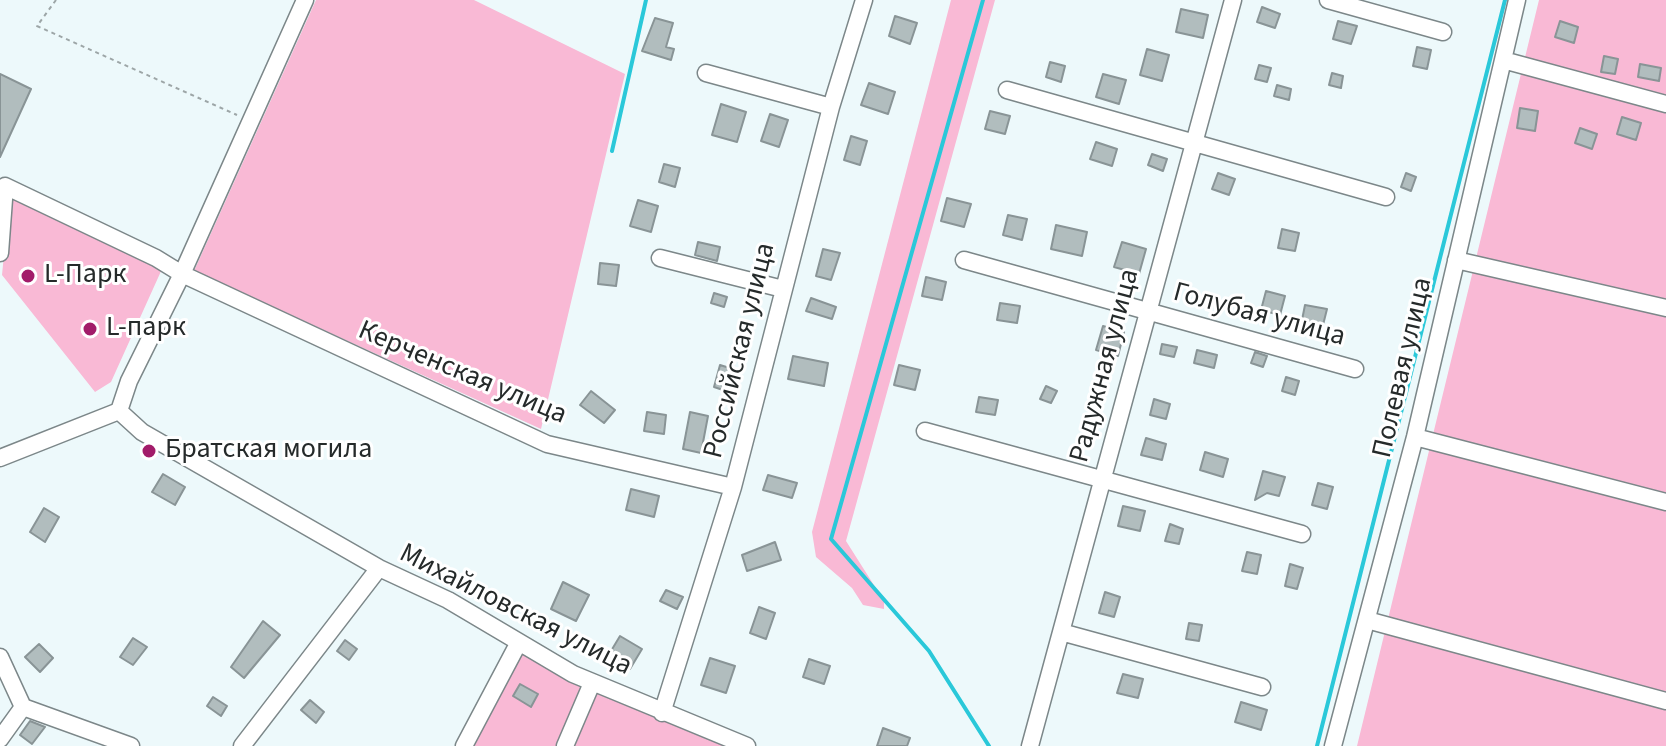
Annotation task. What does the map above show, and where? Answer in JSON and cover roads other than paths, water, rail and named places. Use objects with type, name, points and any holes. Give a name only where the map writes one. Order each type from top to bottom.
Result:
[{"type":"street","points":[[119,411],[129,381],[253,122],[305,0]]},
{"type":"street","name":"Российская улица","points":[[662,713],[733,487],[831,107],[864,0]]},
{"type":"street","name":"Радужная улица","points":[[1030,746],[1233,0]]},
{"type":"street","points":[[1328,0],[1443,32]]},
{"type":"street","name":"Полевая улица","points":[[1333,746],[1415,437],[1517,0]]},
{"type":"street","points":[[1503,60],[1666,104]]},
{"type":"street","points":[[706,73],[831,107]]},
{"type":"street","points":[[1007,90],[1386,197]]},
{"type":"street","name":"Керченская улица","points":[[0,253],[5,186],[156,258],[182,274],[547,444],[733,487]]},
{"type":"street","points":[[660,258],[783,289]]},
{"type":"street","name":"Голубая улица","points":[[964,260],[1355,369]]},
{"type":"street","points":[[1456,260],[1666,308]]},
{"type":"street","points":[[0,458],[119,411]]},
{"type":"street","points":[[119,411],[142,432],[379,568]]},
{"type":"street","points":[[925,431],[1302,534]]},
{"type":"street","points":[[1415,437],[1666,502]]},
{"type":"street","name":"Михайловская улица","points":[[242,746],[379,568],[448,600],[592,683],[715,740],[747,746]]},
{"type":"street","points":[[1367,620],[1666,701]]},
{"type":"street","points":[[1061,632],[1262,687]]},
{"type":"street","points":[[464,746],[519,642]]},
{"type":"street","points":[[0,657],[23,707],[131,746]]},
{"type":"street","points":[[565,746],[592,683]]},
{"type":"street","points":[[0,739],[23,707]]},
{"type":"waterway","points":[[612,151],[646,0]]},
{"type":"waterway","points":[[983,0],[831,539],[929,651],[989,746]]},
{"type":"waterway","points":[[1317,746],[1505,0]]},
{"type":"place","name":"L-Парк","points":[[28,276]]},
{"type":"place","name":"L-парк","points":[[90,329]]},
{"type":"place","name":"Братская могила","points":[[149,451]]}]
